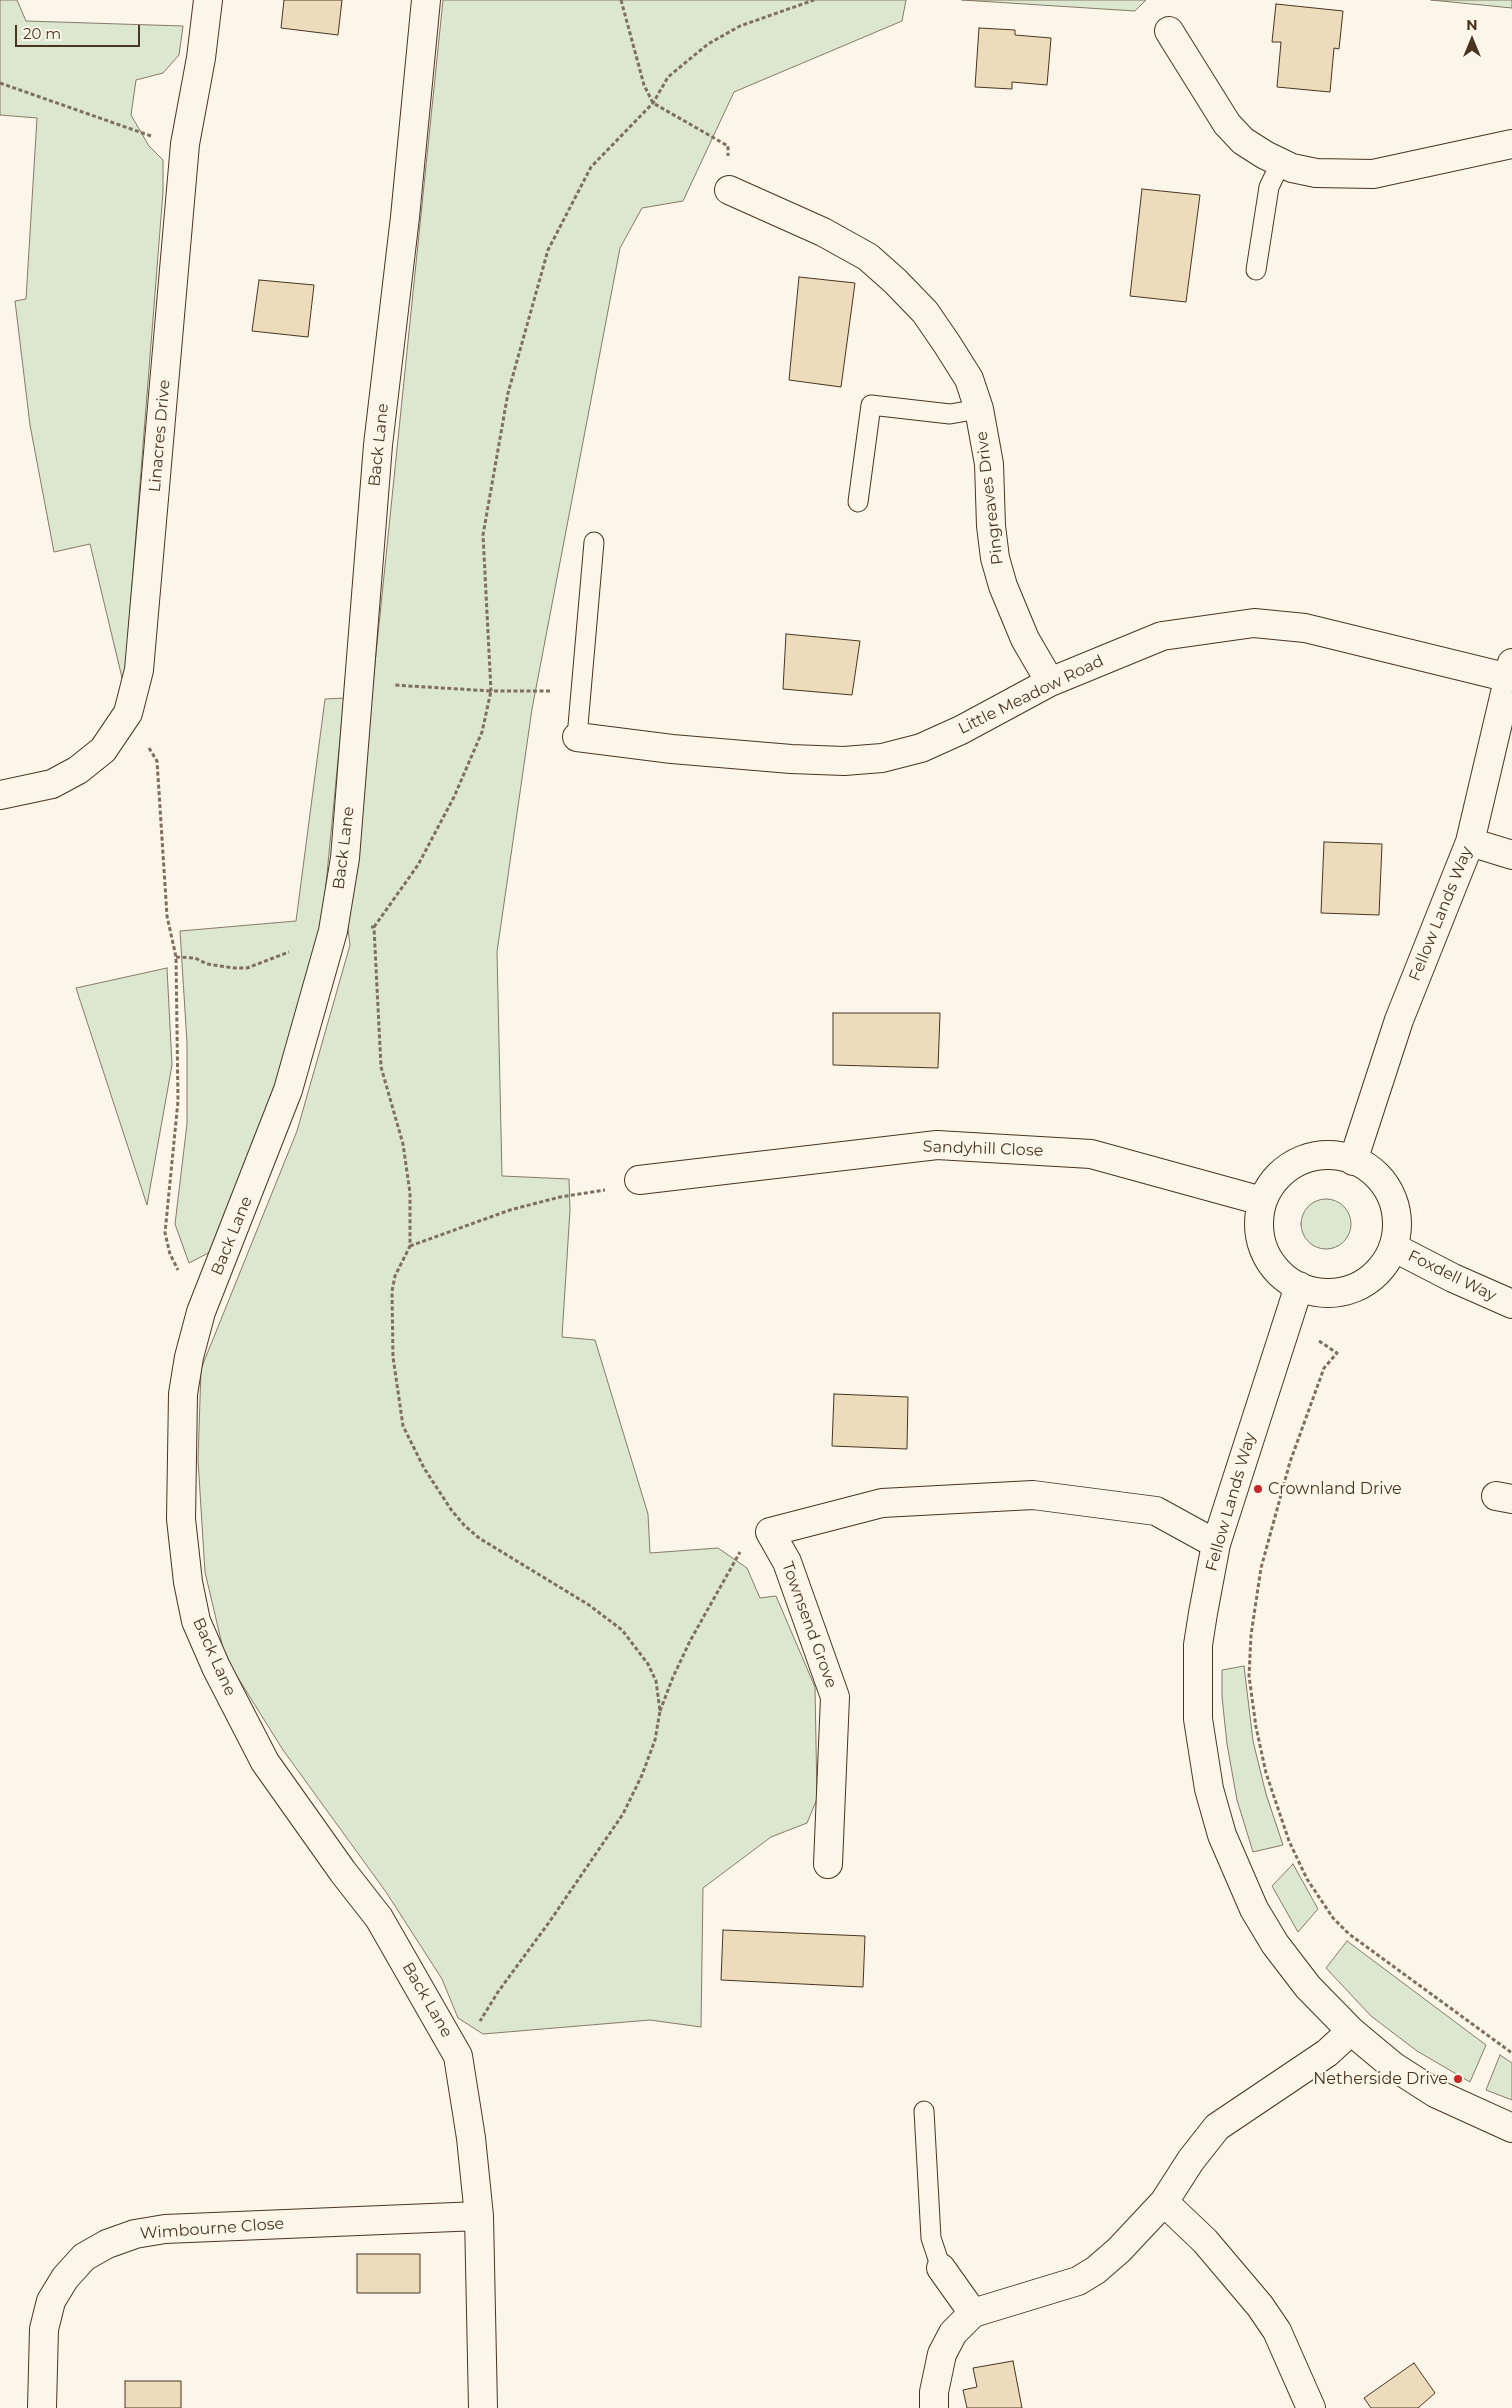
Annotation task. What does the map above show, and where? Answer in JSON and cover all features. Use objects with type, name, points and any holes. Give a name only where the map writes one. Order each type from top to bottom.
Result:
[{"type":"street","name":"Linacres Drive","points":[[0,796],[52,784],[78,770],[103,750],[128,713],[139,670],[185,144],[201,58],[208,0]]},
{"type":"street","name":"Back Lane","points":[[426,0],[405,217],[378,445],[345,858],[333,931],[288,1090],[201,1312],[189,1357],[183,1394],[182,1528],[188,1582],[196,1621],[216,1667],[261,1754],[343,1872],[379,1918],[458,2056],[471,2138],[479,2216],[483,2408]]},
{"type":"street","points":[[1169,31],[1227,124],[1243,141],[1292,168],[1316,174],[1373,174],[1512,144]]},
{"type":"street","name":"Pingreaves Drive","points":[[729,190],[823,232],[868,258],[895,281],[926,312],[969,379],[979,410],[989,464],[991,526],[995,558],[1003,586],[1025,639],[1050,682]]},
{"type":"street","name":"Little Meadow Road","points":[[577,737],[672,749],[791,759],[844,761],[882,758],[921,748],[961,730],[1050,682],[1162,636],[1254,623],[1305,628],[1511,671]]},
{"type":"street","name":"Fellow Lands Way","points":[[1354,1161],[1399,1020],[1470,842],[1511,671]]},
{"type":"street","points":[[1470,842],[1512,854]]},
{"type":"street","name":"Sandyhill Close","points":[[640,1180],[937,1144],[1091,1154],[1262,1201]]},
{"type":"street","points":[[1337,1155],[1354,1161],[1370,1170],[1390,1194],[1396,1209],[1393,1247],[1384,1265],[1374,1277],[1356,1289],[1317,1291],[1299,1286],[1281,1276],[1269,1263],[1262,1249],[1259,1232],[1262,1201],[1277,1177],[1288,1167],[1300,1160],[1313,1156],[1337,1155]]},
{"type":"street","name":"Foxdell Way","points":[[1393,1247],[1453,1278],[1512,1304]]},
{"type":"street","name":"Fellow Lands Way","points":[[1299,1286],[1216,1544],[1203,1613],[1197,1674],[1198,1718],[1208,1789],[1222,1835],[1254,1909],[1275,1944],[1308,1987],[1350,2031],[1393,2066],[1435,2093],[1512,2128]]},
{"type":"street","points":[[770,1532],[882,1503],[1033,1495],[1156,1511],[1216,1544]]},
{"type":"street","name":"Townsend Grove","points":[[770,1532],[787,1562],[835,1697],[828,1864]]},
{"type":"street","points":[[934,2408],[934,2392],[942,2354],[953,2333],[973,2313],[1078,2281],[1096,2270],[1119,2250],[1164,2202],[1191,2160],[1217,2127],[1327,2053],[1350,2031]]},
{"type":"street","points":[[1164,2202],[1205,2241],[1260,2306],[1277,2331],[1311,2408]]},
{"type":"street","name":"Wimbourne Close","points":[[42,2408],[44,2329],[51,2301],[64,2278],[84,2257],[107,2244],[135,2234],[165,2229],[479,2216]]},
{"type":"street","points":[[942,2268],[973,2313]]},
{"type":"lane","points":[[1256,270],[1270,187],[1281,162]]},
{"type":"lane","points":[[858,502],[871,405],[950,414],[979,410]]},
{"type":"lane","points":[[577,737],[594,542]]},
{"type":"lane","points":[[924,2111],[931,2238],[942,2268]]},
{"type":"path","points":[[621,0],[644,85],[653,103],[728,146],[729,190]]},
{"type":"path","points":[[660,1711],[656,1681],[648,1664],[622,1630],[589,1605],[479,1538],[452,1511],[424,1468],[403,1426],[393,1357],[392,1291],[396,1276],[410,1246],[407,1166],[381,1068],[374,927],[418,866],[454,798],[482,732],[491,691],[483,535],[508,393],[548,250],[591,166],[653,103],[668,77],[708,44],[740,26],[814,0]]},
{"type":"path","points":[[0,83],[172,144],[185,144]]},
{"type":"path","points":[[360,683],[491,691],[558,691],[577,737]]},
{"type":"path","points":[[128,713],[156,761],[167,916],[176,957],[178,1102],[165,1233],[170,1254]]},
{"type":"path","points":[[176,957],[195,958],[220,967],[247,968],[279,957],[333,931],[374,927]]},
{"type":"path","points":[[410,1246],[510,1210],[560,1197],[625,1186],[640,1180]]},
{"type":"path","points":[[1288,1322],[1337,1353],[1324,1368],[1296,1445],[1261,1568],[1250,1634],[1249,1676],[1256,1727],[1266,1773],[1289,1841],[1307,1879],[1333,1918],[1349,1934],[1512,2053]]},
{"type":"path","points":[[458,2056],[498,1992],[550,1921],[623,1814],[652,1749],[660,1711],[673,1677],[738,1553],[770,1532]]},
{"type":"green space","points":[[0,0],[17,0],[26,21],[183,26],[179,55],[163,73],[136,80],[131,115],[149,146],[163,160],[163,192],[124,686],[90,544],[54,552],[30,425],[15,301],[26,299],[37,118],[0,115]]},
{"type":"green space","points":[[443,0],[906,0],[902,21],[734,92],[683,201],[642,208],[620,248],[532,709],[497,952],[502,1176],[569,1179],[570,1210],[562,1337],[595,1340],[648,1514],[650,1553],[718,1548],[747,1568],[760,1598],[776,1596],[815,1687],[817,1799],[807,1823],[771,1837],[703,1888],[701,2027],[650,2020],[483,2034],[458,2018],[442,1979],[386,1892],[283,1750],[225,1657],[205,1572],[198,1460],[201,1369],[297,1131],[350,945],[345,906],[356,849]]},
{"type":"green space","points":[[962,0],[1146,0],[1135,11]]},
{"type":"green space","points":[[1431,0],[1512,0],[1512,8]]},
{"type":"green space","points":[[344,698],[322,926],[268,1120],[216,1249],[189,1263],[175,1224],[187,1124],[187,1043],[180,931],[296,921],[325,699]]},
{"type":"green space","points":[[167,968],[172,1065],[147,1205],[76,988]]},
{"type":"green space","points":[[1326,1199],[1335,1201],[1346,1210],[1351,1224],[1349,1233],[1340,1244],[1326,1249],[1317,1247],[1306,1238],[1301,1224],[1303,1215],[1312,1204]]},
{"type":"green space","points":[[1244,1666],[1253,1741],[1266,1794],[1283,1845],[1253,1852],[1237,1800],[1227,1744],[1222,1697],[1222,1670]]},
{"type":"green space","points":[[1293,1864],[1318,1909],[1298,1932],[1272,1886]]},
{"type":"green space","points":[[1347,1941],[1486,2045],[1470,2082],[1417,2051],[1371,2016],[1326,1968]]},
{"type":"green space","points":[[1500,2055],[1512,2063],[1512,2100],[1486,2090]]},
{"type":"building","points":[[284,0],[342,0],[338,35],[281,28]]},
{"type":"building","points":[[1276,4],[1343,11],[1339,49],[1334,48],[1330,92],[1277,87],[1281,42],[1272,42]]},
{"type":"building","points":[[979,28],[1015,30],[1015,35],[1051,38],[1047,85],[1012,82],[1012,89],[975,87]]},
{"type":"building","points":[[1142,189],[1200,195],[1186,302],[1130,296]]},
{"type":"building","points":[[799,277],[855,283],[841,387],[789,380]]},
{"type":"building","points":[[259,280],[314,285],[308,337],[252,331]]},
{"type":"building","points":[[786,634],[860,641],[852,695],[783,689]]},
{"type":"building","points":[[1324,842],[1382,844],[1379,915],[1321,913]]},
{"type":"building","points":[[833,1013],[940,1013],[938,1068],[833,1065]]},
{"type":"building","points":[[834,1394],[908,1397],[907,1449],[832,1446]]},
{"type":"building","points":[[723,1930],[865,1936],[863,1987],[721,1980]]},
{"type":"building","points":[[357,2254],[420,2254],[420,2293],[357,2293]]},
{"type":"building","points":[[1013,2361],[1022,2408],[967,2408],[963,2390],[977,2387],[973,2368]]},
{"type":"building","points":[[1414,2363],[1435,2393],[1418,2408],[1371,2408],[1364,2398]]},
{"type":"building","points":[[125,2381],[181,2381],[181,2408],[125,2408]]},
{"type":"place","name":"Crownland Drive","points":[[1258,1489]]},
{"type":"place","name":"Netherside Drive","points":[[1458,2079]]}]
